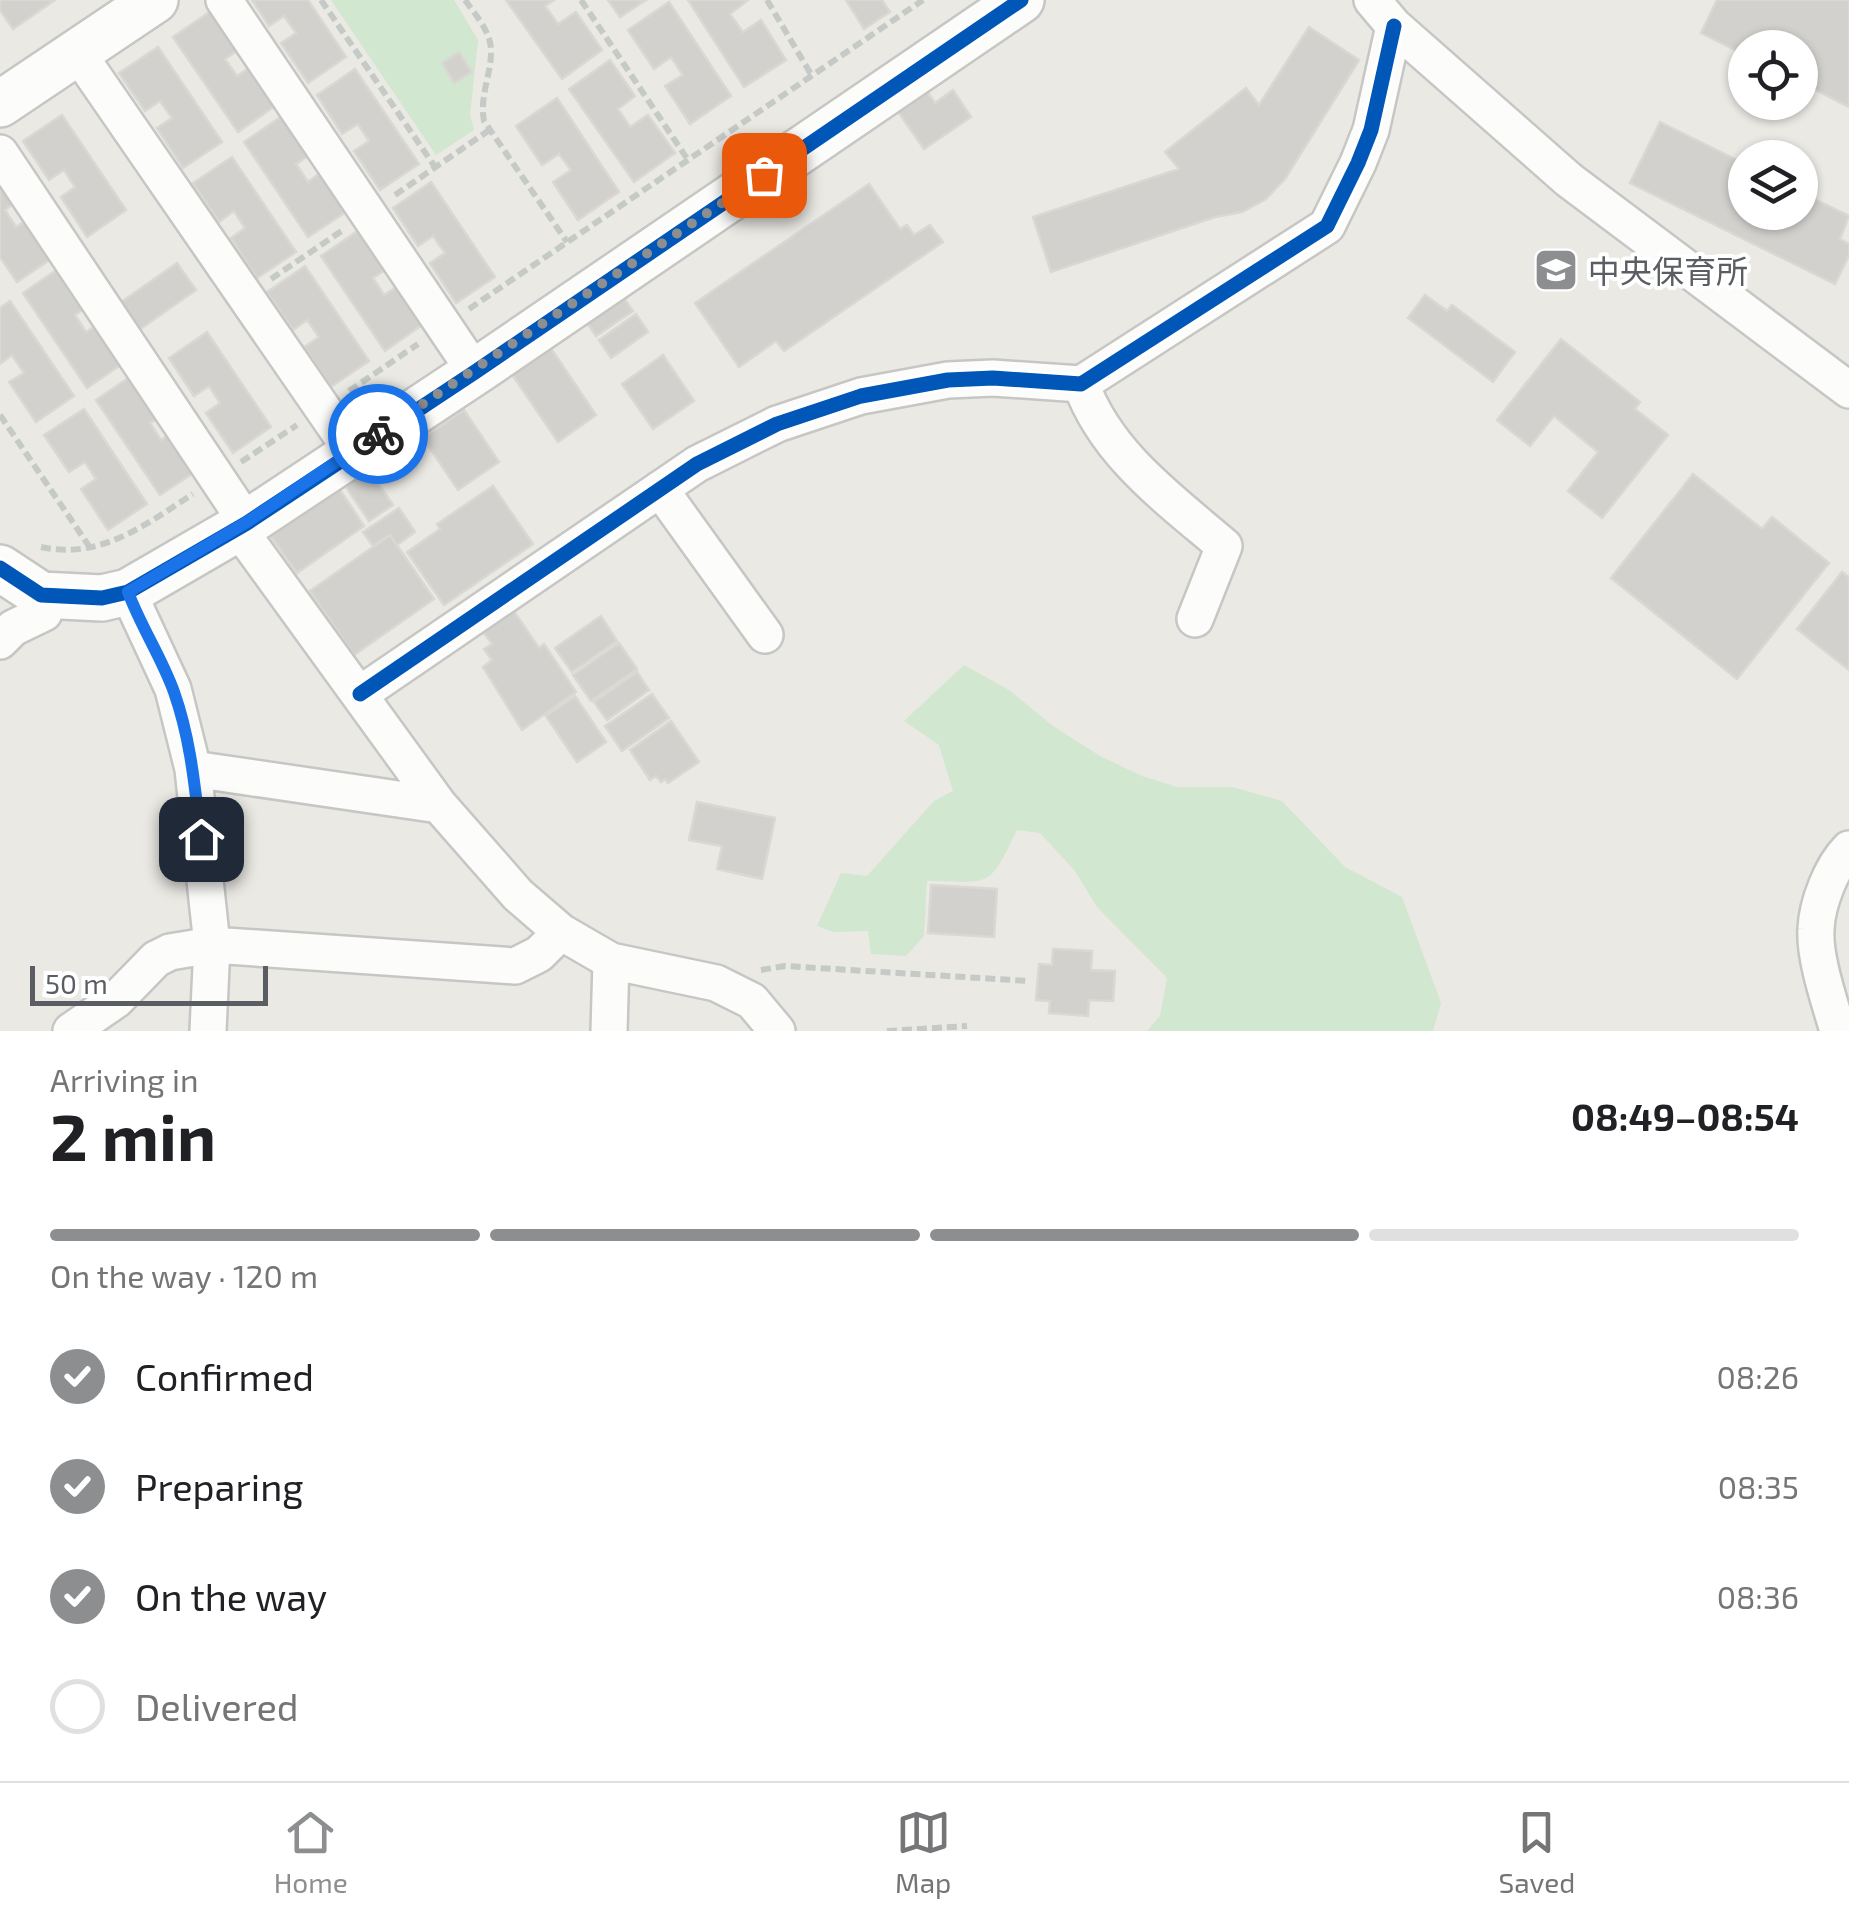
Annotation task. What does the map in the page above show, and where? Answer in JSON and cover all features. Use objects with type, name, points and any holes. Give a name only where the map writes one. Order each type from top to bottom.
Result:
[{"type":"street","points":[[0,104],[156,0]]},
{"type":"street","points":[[224,0],[475,372]]},
{"type":"street","points":[[0,568],[41,594],[102,598],[128,592],[243,525],[475,372],[1022,0]]},
{"type":"street","points":[[360,694],[660,489],[736,442],[818,408],[948,380],[1008,378],[1081,384],[1327,226],[1371,130],[1383,13]]},
{"type":"street","points":[[1383,13],[1569,180],[1849,390]]},
{"type":"street","points":[[77,52],[352,451]]},
{"type":"street","points":[[0,153],[243,525],[360,694],[439,805],[518,895],[562,932],[611,961],[716,983],[752,1000],[777,1031]]},
{"type":"street","points":[[1081,384],[1103,431],[1157,489],[1224,546],[1195,619]]},
{"type":"street","points":[[660,489],[765,635]]},
{"type":"street","points":[[128,592],[173,689],[193,768],[212,945],[208,1031]]},
{"type":"street","points":[[0,640],[13,628],[44,612],[41,594]]},
{"type":"street","points":[[193,768],[439,805]]},
{"type":"street","points":[[1838,1031],[1815,930],[1825,892],[1849,849]]},
{"type":"street","points":[[72,1031],[116,1000],[156,959],[170,952],[212,945],[515,966],[539,954],[562,932]]},
{"type":"street","points":[[608,1031],[611,961]]},
{"type":"path","points":[[321,0],[435,167]]},
{"type":"path","points":[[465,0],[491,48],[482,110],[484,121],[567,242]]},
{"type":"path","points":[[581,0],[688,160]]},
{"type":"path","points":[[767,0],[812,76]]},
{"type":"path","points":[[0,415],[91,549]]},
{"type":"path","points":[[785,966],[1028,981]]},
{"type":"path","points":[[887,1031],[967,1026]]},
{"type":"green space","points":[[331,0],[454,0],[478,40],[470,115],[474,130],[436,155]]},
{"type":"green space","points":[[964,665],[1009,690],[1053,726],[1100,756],[1142,776],[1177,787],[1232,787],[1282,801],[1345,867],[1402,897],[1441,1003],[1433,1031],[1147,1031],[1160,1016],[1167,978],[1097,907],[1075,871],[1040,833],[1017,830],[1000,863],[985,878],[927,881],[924,936],[906,956],[871,954],[868,931],[833,932],[817,926],[841,873],[867,876],[934,801],[953,791],[939,745],[904,721]]},
{"type":"building","points":[[0,0],[55,0],[13,29],[0,10]]},
{"type":"building","points":[[252,0],[308,0],[346,57],[308,83],[281,43],[296,33],[284,16],[269,26]]},
{"type":"building","points":[[506,0],[554,0],[545,6],[558,24],[576,12],[602,50],[562,79]]},
{"type":"building","points":[[608,0],[646,0],[620,17]]},
{"type":"building","points":[[688,0],[748,0],[730,14],[743,32],[761,20],[786,60],[744,87]]},
{"type":"building","points":[[846,0],[882,0],[890,12],[864,29]]},
{"type":"building","points":[[1717,0],[1849,0],[1849,107],[1818,91],[1818,30],[1728,30],[1728,46],[1701,33]]},
{"type":"building","points":[[669,2],[731,96],[690,124],[665,86],[683,75],[671,57],[654,69],[628,30]]},
{"type":"building","points":[[211,11],[237,51],[225,59],[237,76],[249,68],[275,106],[238,132],[173,37]]},
{"type":"building","points":[[1309,27],[1359,60],[1285,179],[1266,199],[1242,212],[1215,217],[1051,272],[1033,217],[1179,169],[1165,152],[1246,88],[1259,105]]},
{"type":"building","points":[[158,47],[222,142],[183,168],[157,128],[172,118],[160,101],[145,111],[119,73]]},
{"type":"building","points":[[459,52],[472,72],[454,83],[442,63]]},
{"type":"building","points":[[610,60],[635,96],[618,109],[630,127],[648,115],[675,153],[634,182],[569,89]]},
{"type":"building","points":[[355,69],[419,164],[380,190],[354,151],[369,141],[358,124],[342,134],[317,95]]},
{"type":"building","points":[[917,77],[935,103],[953,90],[971,117],[924,149],[888,97]]},
{"type":"building","points":[[557,98],[619,192],[578,220],[553,182],[571,170],[559,154],[542,165],[516,126]]},
{"type":"building","points":[[62,115],[126,210],[87,237],[61,197],[75,187],[64,170],[49,180],[23,141]]},
{"type":"building","points":[[282,116],[308,156],[296,164],[308,182],[320,173],[346,212],[308,237],[244,142]]},
{"type":"building","points":[[1660,122],[1728,156],[1728,230],[1818,230],[1818,201],[1849,216],[1840,239],[1849,244],[1849,255],[1835,284],[1630,183]]},
{"type":"building","points":[[232,157],[296,252],[257,278],[231,238],[245,228],[234,211],[219,222],[193,183]]},
{"type":"building","points":[[0,176],[17,201],[5,210],[16,227],[28,219],[54,257],[17,282],[0,257]]},
{"type":"building","points":[[431,182],[495,277],[456,303],[430,263],[445,253],[433,236],[418,246],[393,208]]},
{"type":"building","points":[[869,184],[900,229],[907,225],[914,235],[930,225],[943,242],[784,351],[776,341],[739,367],[695,303]]},
{"type":"building","points":[[359,230],[385,270],[373,278],[384,295],[397,287],[422,325],[385,351],[321,256]]},
{"type":"building","points":[[177,263],[196,290],[136,332],[117,305]]},
{"type":"building","points":[[305,266],[369,361],[331,387],[304,347],[319,337],[307,320],[293,330],[267,292]]},
{"type":"building","points":[[61,267],[88,306],[75,315],[86,332],[100,323],[125,362],[87,388],[23,293]]},
{"type":"building","points":[[619,291],[633,311],[596,336],[583,317]]},
{"type":"building","points":[[1425,295],[1447,311],[1452,305],[1515,352],[1493,382],[1408,318]]},
{"type":"building","points":[[10,301],[74,396],[36,422],[9,382],[24,373],[12,355],[0,364],[0,308]]},
{"type":"building","points":[[636,314],[648,332],[611,358],[599,340]]},
{"type":"building","points":[[207,332],[271,427],[233,453],[206,413],[220,403],[209,386],[194,396],[169,358]]},
{"type":"building","points":[[1561,339],[1640,402],[1635,409],[1668,435],[1602,518],[1568,491],[1598,452],[1554,416],[1530,446],[1497,420]]},
{"type":"building","points":[[546,341],[596,415],[558,442],[507,367]]},
{"type":"building","points":[[663,355],[694,401],[653,429],[622,384]]},
{"type":"building","points":[[134,374],[161,416],[150,423],[161,440],[173,432],[198,470],[160,495],[96,400]]},
{"type":"building","points":[[84,409],[147,504],[108,530],[81,489],[96,479],[85,462],[69,472],[44,435]]},
{"type":"building","points":[[464,410],[499,462],[458,490],[423,438]]},
{"type":"building","points":[[363,462],[393,505],[369,521],[340,478]]},
{"type":"building","points":[[1693,474],[1762,529],[1772,517],[1829,563],[1737,679],[1611,578]]},
{"type":"building","points":[[332,478],[364,526],[297,573],[267,531]]},
{"type":"building","points":[[493,486],[533,544],[444,605],[407,552],[440,529],[437,524]]},
{"type":"building","points":[[399,508],[415,532],[397,545],[390,535],[373,546],[363,532]]},
{"type":"building","points":[[390,535],[434,599],[354,655],[310,591]]},
{"type":"building","points":[[1842,572],[1849,577],[1849,670],[1797,629]]},
{"type":"building","points":[[511,607],[539,648],[544,644],[576,692],[522,730],[483,667],[492,660],[484,649],[492,644],[480,628]]},
{"type":"building","points":[[601,616],[617,641],[572,672],[555,648]]},
{"type":"building","points":[[619,643],[637,669],[591,701],[573,675]]},
{"type":"building","points":[[637,672],[649,690],[607,720],[594,702]]},
{"type":"building","points":[[652,694],[669,718],[622,751],[605,726]]},
{"type":"building","points":[[575,696],[606,742],[577,762],[546,716]]},
{"type":"building","points":[[671,721],[699,762],[668,783],[656,776],[650,780],[630,750]]},
{"type":"building","points":[[697,802],[775,818],[762,879],[717,869],[722,846],[689,840]]},
{"type":"building","points":[[931,885],[997,889],[994,937],[928,933]]},
{"type":"building","points":[[1053,949],[1092,951],[1091,970],[1115,971],[1113,1001],[1089,1000],[1088,1016],[1049,1013],[1050,1001],[1036,1000],[1039,964],[1052,965]]},
{"type":"cycle path","points":[[0,568],[41,595],[102,598],[128,592],[247,523],[475,372],[1021,0]]},
{"type":"cycle path","points":[[360,694],[697,464],[777,424],[861,396],[948,380],[993,378],[1081,384],[1327,226],[1371,130],[1394,26]]},
{"type":"way so far","points":[[378,434],[764,175]]},
{"type":"place","name":"中央保育所","points":[[1556,270]]},
{"type":"route","points":[[201,839],[184,723],[173,689],[128,592],[247,522],[378,434]]}]
